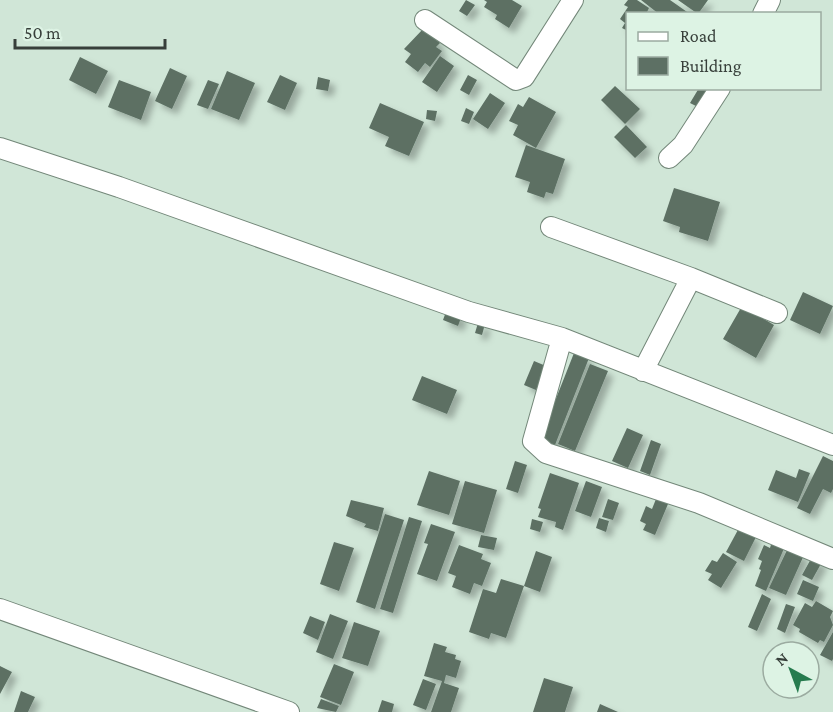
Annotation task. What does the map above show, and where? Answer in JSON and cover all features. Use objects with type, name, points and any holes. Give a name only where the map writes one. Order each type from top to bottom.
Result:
[{"type":"street","points":[[425,20],[516,80],[524,77],[573,0]]},
{"type":"street","points":[[669,158],[683,145],[719,90]]},
{"type":"street","points":[[0,148],[119,187],[469,312],[562,338],[833,445]]},
{"type":"street","points":[[550,227],[691,278],[777,313]]},
{"type":"street","points":[[643,371],[691,278]]},
{"type":"street","points":[[562,338],[533,441],[546,453],[699,503],[833,559]]},
{"type":"street","points":[[0,609],[289,712]]},
{"type":"building","points":[[466,0],[475,5],[467,16],[459,11]]},
{"type":"building","points":[[484,0],[512,0],[522,6],[509,28],[495,19],[497,15],[484,7],[487,2]]},
{"type":"building","points":[[628,0],[637,0],[649,8],[647,12],[626,12],[626,30],[622,28],[625,23],[620,19],[628,7],[624,5]]},
{"type":"building","points":[[641,0],[670,0],[687,12],[656,12]]},
{"type":"building","points":[[678,0],[708,0],[699,12],[695,12]]},
{"type":"building","points":[[423,29],[440,43],[436,47],[442,51],[430,67],[425,63],[418,72],[405,62],[411,54],[404,49]]},
{"type":"building","points":[[440,56],[454,66],[437,92],[422,82]]},
{"type":"building","points":[[80,57],[108,71],[96,94],[69,80]]},
{"type":"building","points":[[170,68],[187,76],[172,109],[155,101]]},
{"type":"building","points":[[227,71],[255,83],[239,120],[211,109]]},
{"type":"building","points":[[280,75],[297,83],[285,110],[267,102]]},
{"type":"building","points":[[468,75],[477,80],[469,95],[460,90]]},
{"type":"building","points":[[318,77],[330,80],[328,91],[316,89]]},
{"type":"building","points":[[119,80],[151,92],[141,120],[108,107]]},
{"type":"building","points":[[208,80],[219,84],[208,109],[197,105]]},
{"type":"building","points":[[615,86],[640,109],[625,124],[601,100]]},
{"type":"building","points":[[698,90],[710,90],[700,108],[690,103]]},
{"type":"building","points":[[490,93],[505,103],[488,129],[473,119]]},
{"type":"building","points":[[529,97],[556,112],[536,148],[513,135],[518,125],[509,121],[518,104],[523,107]]},
{"type":"building","points":[[380,103],[424,122],[409,156],[385,146],[389,137],[369,128]]},
{"type":"building","points":[[466,108],[474,112],[469,124],[461,121]]},
{"type":"building","points":[[427,110],[437,111],[435,121],[426,119]]},
{"type":"building","points":[[626,125],[647,147],[635,158],[614,137]]},
{"type":"building","points":[[526,145],[565,159],[553,194],[546,192],[544,198],[527,192],[530,182],[515,177]]},
{"type":"building","points":[[674,188],[720,202],[708,241],[679,232],[680,227],[663,221]]},
{"type":"building","points":[[803,292],[833,306],[820,334],[790,320]]},
{"type":"building","points":[[742,306],[774,325],[756,358],[723,339]]},
{"type":"building","points":[[447,309],[462,315],[458,326],[443,320]]},
{"type":"building","points":[[478,323],[485,324],[482,335],[475,333]]},
{"type":"building","points":[[574,353],[589,358],[555,445],[540,439]]},
{"type":"building","points":[[534,361],[546,366],[536,390],[524,385]]},
{"type":"building","points":[[590,364],[608,371],[575,451],[558,444]]},
{"type":"building","points":[[422,376],[457,390],[447,414],[412,400]]},
{"type":"building","points":[[627,428],[643,435],[628,468],[612,461]]},
{"type":"building","points":[[651,440],[661,444],[650,475],[640,471]]},
{"type":"building","points":[[823,456],[833,461],[833,489],[831,493],[823,489],[810,514],[797,508]]},
{"type":"building","points":[[515,461],[527,465],[518,493],[506,489]]},
{"type":"building","points":[[799,469],[810,473],[798,502],[768,490],[776,470],[796,478]]},
{"type":"building","points":[[429,471],[460,481],[449,515],[417,505]]},
{"type":"building","points":[[550,473],[579,483],[563,530],[555,527],[556,522],[538,517],[541,509],[538,508]]},
{"type":"building","points":[[465,481],[497,490],[484,533],[452,524]]},
{"type":"building","points":[[586,481],[602,487],[591,517],[575,511]]},
{"type":"building","points":[[608,499],[619,503],[613,520],[602,517]]},
{"type":"building","points":[[656,499],[668,504],[655,535],[643,530],[646,524],[640,521],[646,506],[652,509]]},
{"type":"building","points":[[351,500],[384,508],[378,531],[364,527],[366,524],[346,516]]},
{"type":"building","points":[[385,514],[404,520],[375,609],[356,602]]},
{"type":"building","points":[[409,517],[422,521],[393,613],[380,609]]},
{"type":"building","points":[[599,518],[609,521],[606,532],[596,528]]},
{"type":"building","points":[[532,519],[543,522],[540,532],[530,529]]},
{"type":"building","points":[[431,524],[455,532],[437,581],[417,574],[428,544],[424,543]]},
{"type":"building","points":[[739,528],[756,537],[744,561],[726,552]]},
{"type":"building","points":[[481,535],[497,538],[494,550],[478,547]]},
{"type":"building","points":[[772,541],[785,546],[766,591],[755,586],[762,561],[758,559],[764,545],[770,548]]},
{"type":"building","points":[[334,542],[354,548],[339,591],[320,584]]},
{"type":"building","points":[[459,545],[483,554],[481,559],[491,563],[482,586],[474,583],[470,594],[452,587],[456,576],[448,573]]},
{"type":"building","points":[[788,548],[804,555],[786,595],[769,588]]},
{"type":"building","points":[[536,551],[552,557],[540,592],[524,586]]},
{"type":"building","points":[[723,553],[737,562],[721,588],[708,580],[712,574],[705,571],[712,560],[717,562]]},
{"type":"building","points":[[812,557],[822,562],[812,580],[802,575]]},
{"type":"building","points":[[501,579],[524,586],[506,638],[491,633],[489,639],[469,632],[483,589],[496,593]]},
{"type":"building","points":[[803,580],[819,587],[813,601],[797,594]]},
{"type":"building","points":[[762,594],[771,599],[757,631],[748,627]]},
{"type":"building","points":[[816,601],[833,611],[830,617],[833,625],[824,642],[813,640],[799,632],[800,629],[793,625],[805,603],[812,607]]},
{"type":"building","points":[[786,604],[795,607],[785,633],[777,629]]},
{"type":"building","points":[[330,614],[348,621],[333,659],[316,652]]},
{"type":"building","points":[[310,616],[325,622],[318,640],[303,633]]},
{"type":"building","points":[[354,622],[380,631],[368,666],[342,658]]},
{"type":"building","points":[[833,632],[832,661],[821,656]]},
{"type":"building","points":[[434,643],[447,647],[445,652],[456,655],[455,659],[461,661],[456,678],[446,675],[444,683],[459,688],[451,712],[431,712],[442,681],[424,676]]},
{"type":"building","points":[[334,664],[354,672],[341,705],[320,697]]},
{"type":"building","points":[[0,666],[12,672],[0,694]]},
{"type":"building","points":[[544,678],[573,687],[565,712],[533,712]]},
{"type":"building","points":[[423,679],[436,684],[426,710],[413,705]]},
{"type":"building","points":[[21,691],[35,697],[28,712],[14,712]]},
{"type":"building","points":[[321,699],[339,706],[336,712],[317,708]]},
{"type":"building","points":[[382,700],[394,704],[392,712],[378,712]]},
{"type":"building","points":[[600,704],[618,712],[597,712]]}]
